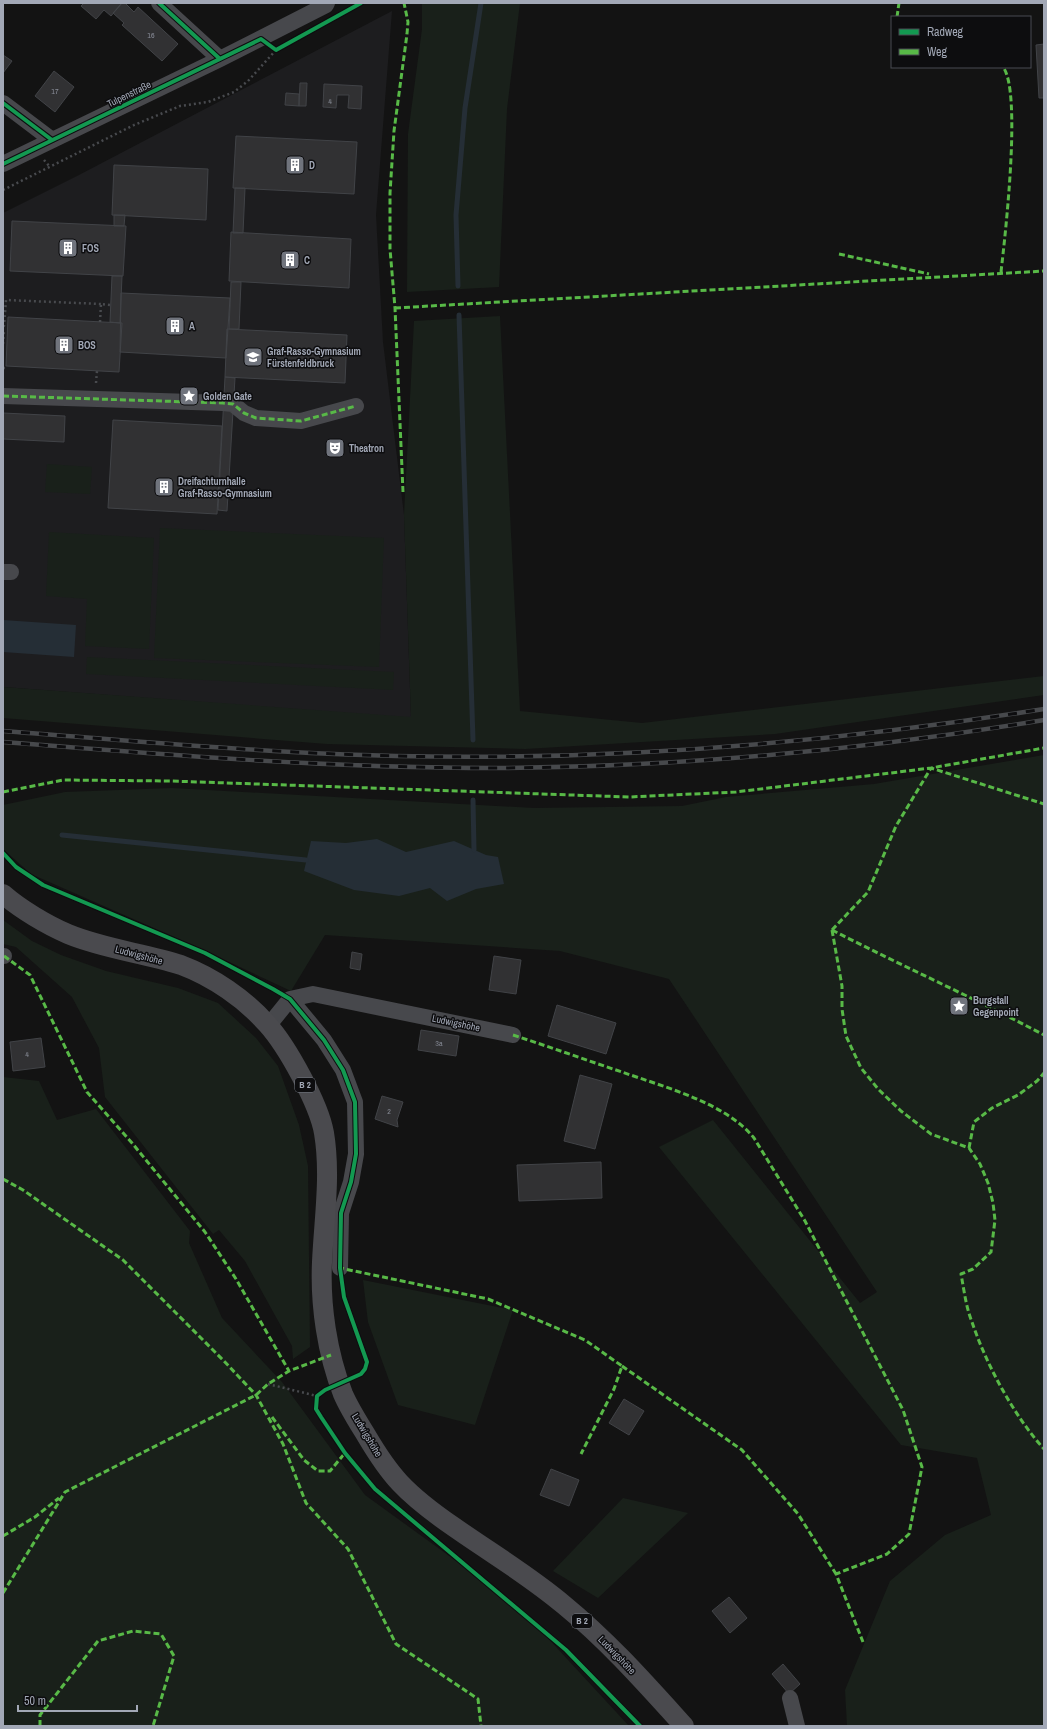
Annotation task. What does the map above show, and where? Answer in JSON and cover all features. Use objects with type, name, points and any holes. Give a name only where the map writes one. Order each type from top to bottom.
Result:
[{"type":"main road","name":"Ludwigshöhe","points":[[3,894],[36,917],[68,934],[182,966],[216,982],[243,1002],[269,1025],[290,1057],[308,1090],[324,1130],[328,1169],[322,1265],[324,1312],[331,1355],[343,1395],[359,1424],[382,1461],[402,1484],[426,1507],[565,1605],[612,1649],[684,1726]]},
{"type":"street","points":[[159,3],[220,59]]},
{"type":"street","name":"Tulpenstraße","points":[[3,164],[220,59],[326,5],[327,3]]},
{"type":"street","points":[[3,103],[52,140]]},
{"type":"street","points":[[3,396],[223,403],[233,404],[256,418],[301,421],[356,406]]},
{"type":"street","name":"Ludwigshöhe","points":[[290,999],[313,994],[513,1035]]},
{"type":"street","points":[[269,1025],[290,999],[308,1019],[336,1058],[343,1070],[355,1102],[356,1154],[351,1182],[341,1213],[340,1268]]},
{"type":"street","points":[[790,1698],[797,1726]]},
{"type":"path","points":[[3,190],[134,124],[180,106],[208,102],[234,92],[248,81],[276,50]]},
{"type":"path","points":[[3,326],[6,300],[110,304]]},
{"type":"path","points":[[100,322],[101,304]]},
{"type":"path","points":[[3,344],[4,331]]},
{"type":"path","points":[[268,1384],[317,1396]]},
{"type":"shaded area","points":[[422,3],[520,3],[507,109],[499,287],[407,292],[408,134],[422,29]]},
{"type":"shaded area","points":[[392,11],[376,215],[383,342],[404,515],[411,718],[3,687],[3,213],[79,175]]},
{"type":"shaded area","points":[[500,316],[520,711],[642,723],[1044,676],[1044,695],[775,734],[525,749],[327,744],[3,718],[3,687],[411,717],[404,515],[414,321]]},
{"type":"shaded area","points":[[47,464],[92,467],[90,494],[45,492]]},
{"type":"shaded area","points":[[160,528],[384,538],[379,667],[154,658]]},
{"type":"shaded area","points":[[49,532],[154,538],[149,649],[85,646],[87,599],[46,596]]},
{"type":"shaded area","points":[[3,620],[76,625],[74,657],[3,652]]},
{"type":"shaded area","points":[[87,657],[394,672],[393,690],[86,674]]},
{"type":"shaded area","points":[[1044,755],[1044,1726],[847,1726],[845,1690],[890,1581],[945,1535],[991,1515],[977,1458],[901,1445],[659,1147],[713,1120],[860,1303],[877,1292],[669,979],[560,951],[325,935],[291,991],[197,947],[31,874],[3,849],[3,805],[65,792],[172,788],[534,808],[682,806],[726,797],[874,784]]},
{"type":"shaded area","points":[[377,839],[406,852],[454,841],[486,855],[498,857],[504,884],[476,889],[447,901],[430,888],[399,896],[354,890],[304,871],[311,841],[346,843]]},
{"type":"shaded area","points":[[3,920],[32,941],[61,955],[106,971],[178,988],[218,1003],[256,1038],[278,1066],[299,1125],[308,1166],[310,1347],[293,1359],[292,1346],[245,1261],[219,1230],[213,1234],[105,1097],[99,1048],[72,997],[16,947],[3,944]]},
{"type":"shaded area","points":[[3,1077],[39,1081],[57,1120],[96,1109],[190,1231],[189,1243],[222,1318],[282,1382],[365,1495],[463,1566],[544,1634],[629,1726],[3,1726]]},
{"type":"shaded area","points":[[363,1280],[513,1310],[475,1425],[398,1405],[368,1322]]},
{"type":"shaded area","points":[[623,1498],[688,1513],[598,1598],[553,1571]]},
{"type":"building","points":[[84,3],[122,3],[111,16],[104,10],[96,19],[81,6]]},
{"type":"building","points":[[122,3],[125,3],[134,12],[138,7],[178,44],[162,61],[122,25],[124,23],[113,13]]},
{"type":"building","points":[[1044,44],[1044,98],[1039,98],[1036,45]]},
{"type":"building","points":[[3,55],[12,61],[3,73]]},
{"type":"building","points":[[54,71],[74,87],[55,112],[35,96]]},
{"type":"building","points":[[300,83],[307,83],[306,106],[299,106]]},
{"type":"building","points":[[324,84],[362,86],[361,109],[348,108],[349,95],[337,95],[336,108],[323,107]]},
{"type":"building","points":[[286,93],[299,94],[299,106],[285,105]]},
{"type":"building","name":"D","points":[[236,136],[357,142],[354,194],[233,188]]},
{"type":"building","points":[[114,165],[208,169],[206,220],[112,215]]},
{"type":"building","points":[[235,188],[245,188],[243,233],[233,233]]},
{"type":"building","points":[[114,215],[125,215],[124,226],[114,226]]},
{"type":"building","name":"FOS","points":[[12,221],[126,226],[123,276],[10,271]]},
{"type":"building","name":"C","points":[[231,232],[351,239],[349,288],[229,281]]},
{"type":"building","points":[[112,276],[122,276],[120,323],[110,322]]},
{"type":"building","points":[[231,282],[241,282],[239,329],[229,329]]},
{"type":"building","name":"A","points":[[121,293],[230,298],[226,358],[120,352]]},
{"type":"building","name":"BOS","points":[[8,317],[122,323],[119,372],[6,366]]},
{"type":"building","points":[[227,329],[347,335],[345,383],[225,377]]},
{"type":"building","points":[[225,377],[235,378],[227,511],[218,510]]},
{"type":"building","points":[[3,413],[65,416],[64,442],[3,439]]},
{"type":"building","name":"Dreifachturnhalle Graf-Rasso-Gymnasium","points":[[113,420],[222,426],[217,514],[108,508]]},
{"type":"building","points":[[352,952],[362,954],[360,970],[350,968]]},
{"type":"building","points":[[494,956],[521,960],[516,994],[489,990]]},
{"type":"building","points":[[557,1005],[616,1023],[606,1054],[548,1036]]},
{"type":"building","points":[[421,1030],[459,1036],[456,1056],[418,1050]]},
{"type":"building","points":[[41,1038],[45,1067],[13,1071],[10,1042]]},
{"type":"building","points":[[580,1075],[612,1084],[595,1149],[564,1141]]},
{"type":"building","points":[[382,1096],[403,1102],[397,1120],[398,1127],[375,1119]]},
{"type":"building","points":[[601,1162],[602,1198],[519,1201],[517,1165]]},
{"type":"building","points":[[624,1399],[644,1411],[629,1435],[609,1423]]},
{"type":"building","points":[[551,1469],[579,1480],[569,1506],[540,1495]]},
{"type":"building","points":[[729,1597],[747,1618],[730,1633],[712,1611]]},
{"type":"building","points":[[783,1664],[800,1684],[789,1694],[772,1674]]},
{"type":"waterway","points":[[458,286],[456,215],[465,108],[481,3]]},
{"type":"waterway","points":[[459,315],[473,740]]},
{"type":"waterway","points":[[473,800],[474,850]]},
{"type":"waterway","points":[[62,835],[306,860]]},
{"type":"railway","points":[[3,731],[298,752],[396,756],[558,756],[721,747],[802,740],[964,721],[1044,709]]},
{"type":"railway","points":[[3,742],[249,760],[372,766],[496,768],[565,767],[771,755],[908,740],[1044,720]]},
{"type":"marked path","points":[[403,492],[395,308],[390,249],[390,193],[394,131],[408,22],[404,3]]},
{"type":"marked path","points":[[897,16],[899,3]]},
{"type":"marked path","points":[[1001,272],[1006,229],[1012,133],[1009,81],[1003,68]]},
{"type":"marked path","points":[[839,254],[929,274]]},
{"type":"marked path","points":[[395,308],[1044,271]]},
{"type":"marked path","points":[[3,396],[223,403],[233,404],[244,413],[256,418],[301,421],[356,406]]},
{"type":"marked path","points":[[3,792],[63,780],[171,781],[629,797],[736,792],[931,768],[1044,748]]},
{"type":"marked path","points":[[832,930],[868,892],[896,826],[931,768],[1044,804]]},
{"type":"marked path","points":[[832,930],[842,986],[842,1009],[846,1036],[861,1068],[879,1090],[901,1111],[931,1134],[969,1148],[980,1164],[988,1183],[995,1220],[991,1252],[973,1269],[961,1274],[965,1298],[978,1338],[993,1372],[1022,1421],[1044,1449]]},
{"type":"marked path","points":[[832,930],[1044,1035]]},
{"type":"marked path","points":[[4,956],[30,975],[87,1092],[132,1143],[205,1232],[236,1279],[289,1371]]},
{"type":"marked path","points":[[513,1035],[675,1090],[727,1115],[742,1126],[754,1138],[805,1221],[903,1410],[922,1467],[909,1534],[887,1554],[836,1574],[863,1642]]},
{"type":"marked path","points":[[969,1148],[974,1122],[992,1108],[1018,1095],[1037,1081],[1044,1073]]},
{"type":"marked path","points":[[3,1179],[23,1190],[123,1260],[256,1395],[283,1444],[306,1503],[348,1549],[396,1644],[478,1699],[481,1726]]},
{"type":"marked path","points":[[340,1270],[340,1268],[488,1299],[585,1340],[622,1366],[614,1389],[581,1454]]},
{"type":"marked path","points":[[3,1593],[65,1492],[256,1395],[268,1384],[289,1371],[331,1355]]},
{"type":"marked path","points":[[622,1366],[742,1450],[798,1514],[836,1574]]},
{"type":"marked path","points":[[272,1417],[304,1460],[318,1471],[330,1471],[345,1453]]},
{"type":"marked path","points":[[3,1536],[35,1517],[59,1498]]},
{"type":"marked path","points":[[40,1726],[40,1715],[98,1641],[133,1631],[161,1634],[174,1656],[153,1726]]},
{"type":"cycle path","points":[[159,3],[220,59]]},
{"type":"cycle path","points":[[3,164],[261,39],[276,50],[361,3]]},
{"type":"cycle path","points":[[3,103],[52,140]]},
{"type":"cycle path","points":[[3,853],[16,867],[43,885],[205,953],[273,989],[290,999],[324,1040],[343,1070],[355,1102],[356,1154],[351,1182],[341,1213],[340,1268],[344,1297],[367,1362],[365,1369],[361,1374],[325,1390],[317,1396],[316,1409],[345,1453],[375,1489],[566,1650],[640,1726]]},
{"type":"place","name":"D","points":[[295,165]]},
{"type":"place","name":"FOS","points":[[68,248]]},
{"type":"place","name":"C","points":[[290,260]]},
{"type":"place","name":"A","points":[[175,326]]},
{"type":"place","name":"BOS","points":[[64,345]]},
{"type":"place","name":"Graf-Rasso-Gymnasium Fürstenfeldbruck","points":[[253,357]]},
{"type":"place","name":"Golden Gate","points":[[189,396]]},
{"type":"place","name":"Theatron","points":[[335,448]]},
{"type":"place","name":"Dreifachturnhalle Graf-Rasso-Gymnasium","points":[[164,487]]},
{"type":"place","name":"Burgstall Gegenpoint","points":[[959,1006]]}]
